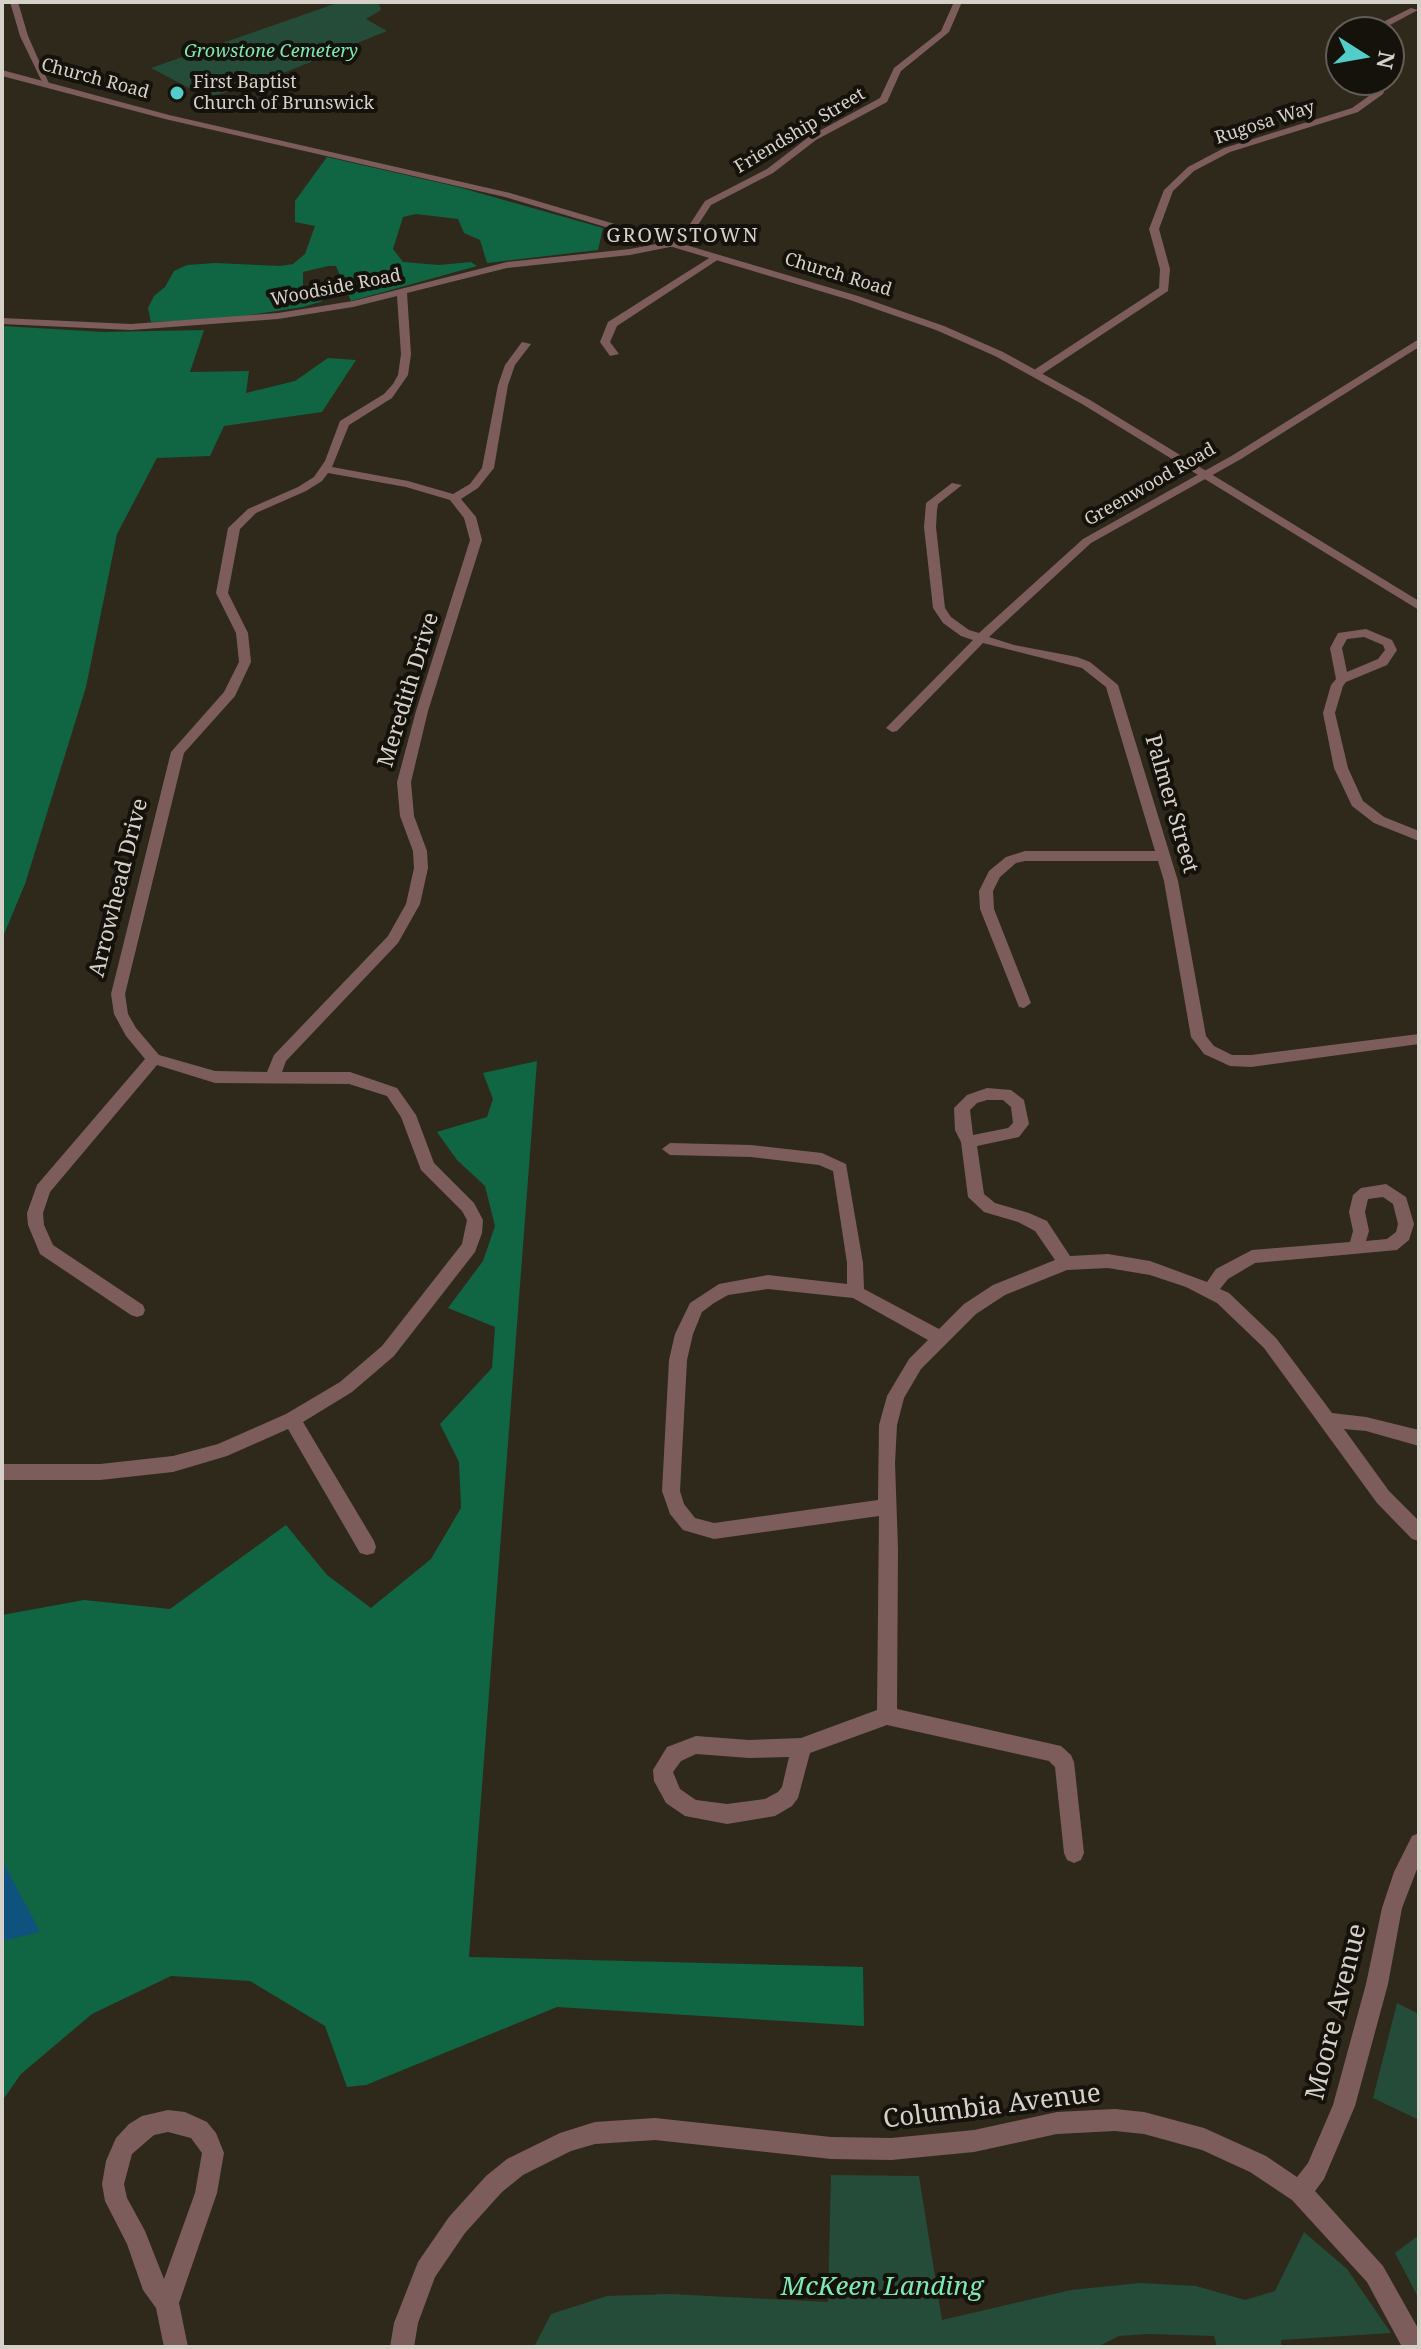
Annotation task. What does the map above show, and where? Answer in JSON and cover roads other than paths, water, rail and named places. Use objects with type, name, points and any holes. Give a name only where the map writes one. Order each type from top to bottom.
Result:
[{"type":"street","points":[[14,2],[24,36],[48,86]]},
{"type":"street","name":"Friendship Street","points":[[676,245],[708,203],[770,171],[813,138],[884,100],[897,70],[945,32],[958,2]]},
{"type":"street","points":[[1402,16],[1414,10]]},
{"type":"street","name":"Church Road","points":[[2,73],[168,117],[486,189],[898,312],[960,336],[1035,374],[1419,606]]},
{"type":"street","name":"Rugosa Way","points":[[1035,374],[1164,289],[1165,269],[1154,229],[1169,190],[1191,169],[1227,150],[1355,110],[1374,96]]},
{"type":"street","name":"Woodside Road","points":[[2,321],[105,327],[199,324],[303,313],[507,265],[676,245]]},
{"type":"street","points":[[614,354],[605,342],[612,324],[717,257]]},
{"type":"street","points":[[402,292],[406,333],[403,375],[388,396],[344,423],[327,470],[408,484],[454,498],[474,486],[488,468],[503,385],[510,365],[526,344]]},
{"type":"street","name":"Greenwood Road","points":[[892,728],[980,639],[1087,541],[1204,475],[1419,342]]},
{"type":"street","name":"Arrowhead Drive","points":[[154,1059],[144,1051],[121,1014],[118,994],[121,974],[178,752],[230,693],[245,662],[242,633],[222,593],[234,528],[252,511],[311,485],[327,470]]},
{"type":"street","name":"Palmer Street","points":[[956,485],[932,503],[931,510],[939,608],[954,626],[980,639],[1073,660],[1086,665],[1112,685],[1180,925],[1196,1026],[1199,1037],[1209,1050],[1230,1060],[1251,1061],[1419,1039]]},
{"type":"street","name":"Meredith Drive","points":[[273,1076],[279,1059],[393,939],[405,921],[419,886],[420,851],[407,816],[404,782],[422,711],[476,540],[470,517],[454,498]]},
{"type":"street","points":[[1342,679],[1336,648],[1342,636],[1366,633],[1388,643],[1391,650],[1383,662],[1342,679],[1333,692],[1329,713],[1334,744],[1357,803],[1379,820],[1419,836]]},
{"type":"street","points":[[1024,1003],[987,909],[986,891],[994,874],[1011,860],[1025,856],[1162,856]]},
{"type":"street","points":[[2,1472],[100,1472],[173,1464],[231,1447],[292,1419],[346,1387],[388,1351],[469,1247],[475,1220],[468,1207],[427,1166],[408,1115],[392,1092],[350,1078],[215,1077],[154,1059],[43,1189],[35,1213],[36,1225],[46,1249],[137,1310]]},
{"type":"street","points":[[969,1142],[976,1197],[990,1208],[1023,1217],[1041,1226],[1066,1263]]},
{"type":"street","points":[[670,1149],[751,1151],[822,1159],[840,1168],[855,1263],[856,1292]]},
{"type":"street","points":[[1210,1290],[1222,1274],[1252,1257],[1356,1248]]},
{"type":"street","points":[[887,1716],[888,1425],[896,1396],[915,1364],[970,1309],[999,1290],[1066,1263],[1094,1260],[1127,1263],[1172,1274],[1210,1290],[1238,1310],[1270,1343],[1383,1497],[1419,1533]]},
{"type":"street","points":[[888,1507],[714,1531],[689,1524],[676,1508],[671,1491],[678,1360],[684,1334],[696,1308],[725,1289],[746,1284],[790,1283],[856,1292],[939,1338]]},
{"type":"street","points":[[292,1419],[367,1547]]},
{"type":"street","points":[[1325,1420],[1366,1424],[1419,1438]]},
{"type":"street","points":[[801,1747],[791,1791],[785,1799],[768,1809],[706,1813],[681,1803],[664,1781],[663,1770],[667,1761],[684,1748],[696,1745],[749,1749],[801,1747],[887,1716],[1054,1753],[1064,1762],[1074,1853]]},
{"type":"street","name":"Moore Avenue","points":[[1300,2192],[1316,2171],[1344,2106],[1377,1984],[1392,1908],[1404,1872],[1419,1843]]},
{"type":"street","name":"Columbia Avenue","points":[[402,2347],[406,2323],[426,2270],[457,2225],[484,2194],[515,2167],[568,2141],[595,2133],[655,2129],[831,2148],[891,2149],[974,2141],[1057,2123],[1115,2120],[1144,2123],[1204,2139],[1258,2164],[1300,2192],[1375,2274],[1415,2347]]},
{"type":"street","points":[[167,2303],[206,2193],[213,2153],[199,2130],[185,2123],[168,2121],[150,2124],[124,2146],[117,2161],[113,2184],[116,2201],[137,2239],[151,2282],[167,2303],[176,2347]]},
{"type":"water","points":[[2,1860],[40,1932],[2,1941]]},
{"type":"place","name":"First Baptist Church of Brunswick","points":[[177,93]]},
{"type":"district","name":"GROWSTOWN","points":[[683,236]]},
{"type":"park label","name":"Growstone Cemetery","points":[[271,52]]},
{"type":"park label","name":"McKeen Landing","points":[[882,2288]]}]
